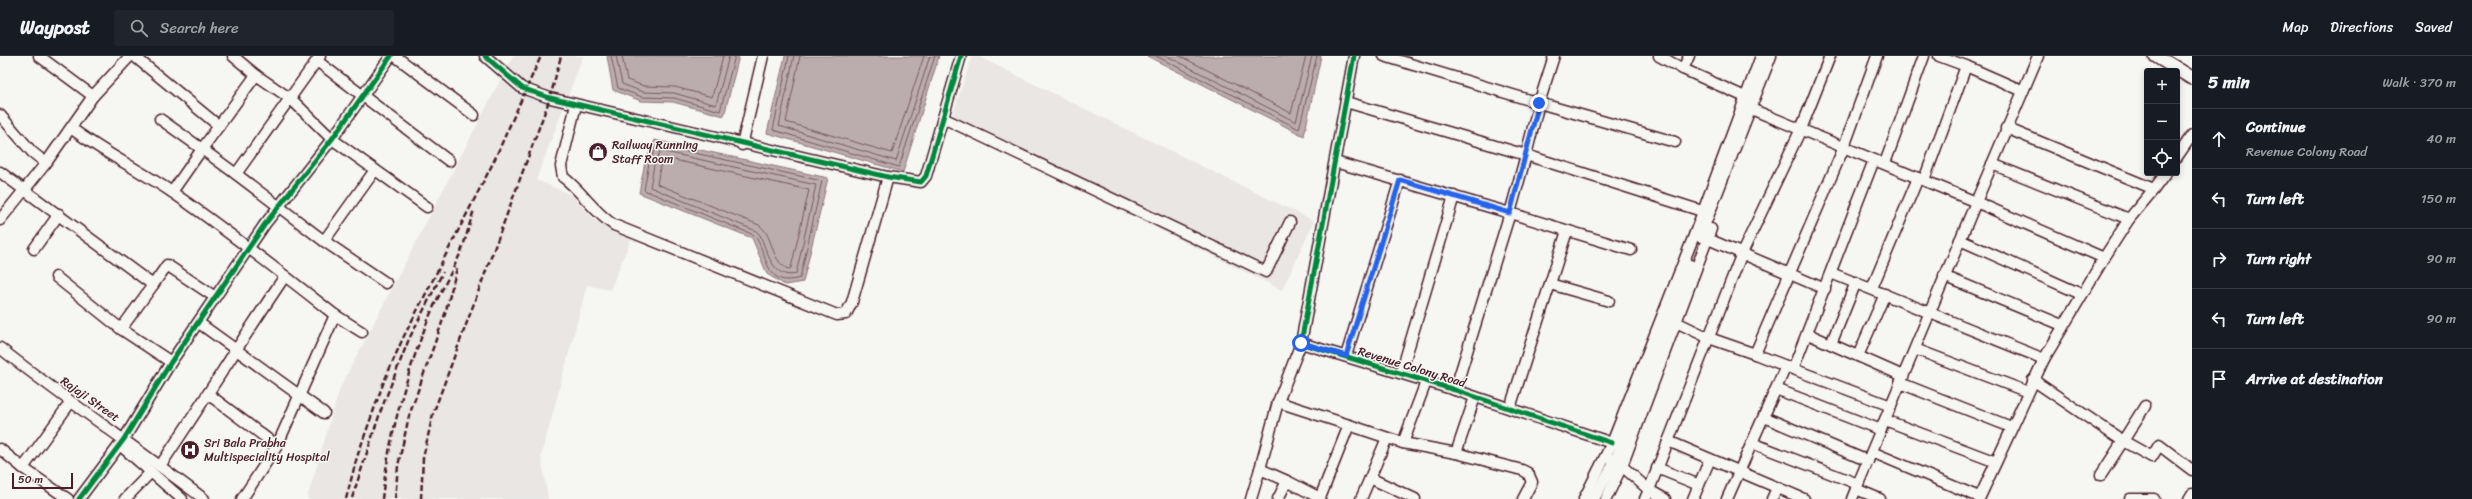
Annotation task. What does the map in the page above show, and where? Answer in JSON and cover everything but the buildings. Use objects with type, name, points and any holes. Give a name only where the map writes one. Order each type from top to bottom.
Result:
[{"type":"main road","points":[[2156,56],[2192,78]]},
{"type":"street","points":[[39,56],[93,96]]},
{"type":"street","points":[[0,220],[46,163],[93,96],[130,56]]},
{"type":"street","points":[[134,56],[219,126]]},
{"type":"street","points":[[233,56],[256,75],[291,99],[332,138],[427,207]]},
{"type":"street","points":[[79,499],[122,442],[171,362],[278,206],[332,138],[391,56]]},
{"type":"street","points":[[395,56],[474,115]]},
{"type":"street","points":[[485,56],[522,88],[576,106],[888,178],[921,182],[926,176],[961,56]]},
{"type":"street","points":[[742,145],[763,56]]},
{"type":"street","points":[[1251,499],[1278,402],[1301,343],[1354,56]]},
{"type":"street","points":[[1384,56],[1675,142]]},
{"type":"street","points":[[1455,390],[1510,213],[1539,103],[1554,56]]},
{"type":"street","points":[[1658,56],[1746,106],[1976,202],[2104,258]]},
{"type":"street","points":[[1683,69],[1689,56]]},
{"type":"street","points":[[1606,499],[1614,461],[1612,443],[1669,319],[1704,237],[1761,56]]},
{"type":"street","points":[[1594,499],[1614,461],[1669,319],[1702,211],[1746,106],[1770,56]]},
{"type":"street","points":[[1647,495],[1742,253],[1801,129],[1830,56]]},
{"type":"street","points":[[1755,354],[1788,272],[1844,147],[1877,56]]},
{"type":"street","points":[[1884,164],[1924,56]]},
{"type":"street","points":[[1939,56],[2023,91]]},
{"type":"street","points":[[1852,499],[2006,128],[2038,56]]},
{"type":"street","points":[[236,174],[291,99],[318,58],[362,96],[449,161]]},
{"type":"street","points":[[1872,288],[1921,179],[1966,66]]},
{"type":"street","points":[[172,192],[256,75]]},
{"type":"street","points":[[1346,102],[1526,155],[1702,211]]},
{"type":"street","points":[[576,106],[561,166],[563,177],[579,190],[600,216],[614,226],[837,315],[846,314],[852,302],[888,178]]},
{"type":"street","points":[[0,115],[32,152],[46,163]]},
{"type":"street","points":[[943,118],[1266,272],[1290,222]]},
{"type":"street","points":[[160,119],[236,174],[324,241],[386,283]]},
{"type":"street","points":[[71,128],[105,152],[130,164],[172,192],[335,315],[362,332]]},
{"type":"street","points":[[2006,128],[2154,189]]},
{"type":"street","points":[[2180,152],[2192,135]]},
{"type":"street","points":[[1727,499],[1776,389],[1790,368],[1808,334],[1874,160]]},
{"type":"street","points":[[1335,162],[1454,196],[1630,250]]},
{"type":"street","points":[[1992,164],[2129,219]]},
{"type":"street","points":[[324,241],[375,170]]},
{"type":"street","points":[[0,172],[23,190],[59,214],[153,285]]},
{"type":"street","points":[[1764,417],[1979,498],[2011,427],[2062,325],[2129,219],[2164,176]]},
{"type":"street","points":[[1346,356],[1400,180]]},
{"type":"street","points":[[1400,373],[1454,196]]},
{"type":"street","points":[[34,249],[59,214]]},
{"type":"street","points":[[1510,408],[1567,231]]},
{"type":"street","points":[[1704,237],[1825,289]]},
{"type":"street","points":[[1960,240],[2081,294]]},
{"type":"street","points":[[121,329],[167,265],[215,297]]},
{"type":"street","points":[[1831,273],[1872,288],[2044,359]]},
{"type":"street","points":[[160,466],[285,276]]},
{"type":"street","points":[[1944,276],[2062,325]]},
{"type":"street","points":[[56,277],[121,329],[171,362]]},
{"type":"street","points":[[1831,344],[1856,282]]},
{"type":"street","points":[[1550,284],[1609,301]]},
{"type":"street","points":[[1858,356],[1885,294]]},
{"type":"street","points":[[242,499],[277,446],[335,315]]},
{"type":"street","points":[[1669,319],[1709,338],[1891,406]]},
{"type":"street","points":[[199,323],[324,413]]},
{"type":"street","points":[[1808,334],[1858,356],[1902,380],[2011,427]]},
{"type":"street","name":"Revenue Colony Road","points":[[1301,343],[1455,390],[1612,443]]},
{"type":"street","name":"Rajaji Street","points":[[0,348],[122,442],[160,466],[203,499]]},
{"type":"street","points":[[1915,349],[2028,392]]},
{"type":"street","points":[[2034,380],[2123,441],[2152,457],[2159,445],[2190,464]]},
{"type":"street","points":[[1403,443],[1426,382]]},
{"type":"street","points":[[1776,389],[1881,430]]},
{"type":"street","points":[[208,394],[277,446]]},
{"type":"street","points":[[1456,453],[1475,397]]},
{"type":"street","points":[[1278,402],[1403,443],[1456,453],[1522,470],[1528,473],[1532,482],[1523,499]]},
{"type":"street","points":[[23,468],[70,403]]},
{"type":"street","points":[[2101,475],[2146,406]]},
{"type":"street","points":[[1885,420],[1996,462]]},
{"type":"street","points":[[1260,469],[1321,499],[1349,425]]},
{"type":"street","points":[[1361,499],[1387,438]]},
{"type":"street","points":[[1668,441],[1802,499]]},
{"type":"street","points":[[122,442],[151,472],[182,499]]},
{"type":"street","points":[[1752,443],[1857,486],[1880,499]]},
{"type":"street","points":[[0,449],[23,468],[68,499]]},
{"type":"street","points":[[1693,499],[1710,459]]},
{"type":"street","points":[[1614,461],[1647,495],[1665,499]]},
{"type":"street","points":[[1584,499],[1614,461]]},
{"type":"street","points":[[1657,468],[1699,485]]},
{"type":"street","points":[[125,499],[151,472]]},
{"type":"street","points":[[1370,478],[1415,499]]},
{"type":"street","points":[[1278,499],[1287,481]]},
{"type":"street","points":[[1772,499],[1777,488]]},
{"type":"street","points":[[2188,499],[2192,494]]},
{"type":"street","points":[[2130,499],[2154,499]]},
{"type":"shaded area","points":[[513,56],[583,56],[536,180],[572,195],[593,219],[631,239],[610,290],[587,285],[541,457],[548,499],[307,499],[340,388]]},
{"type":"shaded area","points":[[972,56],[977,56],[1314,221],[1282,290],[949,126]]},
{"type":"water","points":[[607,56],[739,56],[724,116],[673,102],[641,101],[613,90]]},
{"type":"water","points":[[785,56],[939,56],[903,172],[767,133]]},
{"type":"water","points":[[1147,56],[1321,56],[1304,136]]},
{"type":"water","points":[[655,140],[828,178],[803,282],[785,285],[767,274],[752,238],[639,193],[645,162]]},
{"type":"railway","points":[[346,499],[357,457],[383,384],[403,338],[493,163],[541,56]]},
{"type":"railway","points":[[421,499],[423,458],[433,414],[550,98],[561,56]]},
{"type":"railway","points":[[382,499],[394,430],[412,364],[432,311],[460,254],[474,210]]},
{"type":"railway","points":[[395,499],[398,466],[409,416],[445,314],[457,268]]},
{"type":"railway","points":[[352,498],[381,410],[409,339],[443,272]]},
{"type":"cycle path","points":[[79,499],[124,439],[171,362],[265,224],[332,139],[391,56]]},
{"type":"cycle path","points":[[485,56],[522,88],[550,98],[888,177],[921,182],[926,176],[961,56]]},
{"type":"cycle path","points":[[1354,56],[1301,343],[1455,390],[1612,443]]},
{"type":"place","name":"Railway Running Staff Room","points":[[598,152]]},
{"type":"place","name":"Sri Bala Prabha Multispeciality Hospital","points":[[190,450]]},
{"type":"route","points":[[1301,343],[1346,356],[1400,180],[1510,213],[1539,103]]}]
